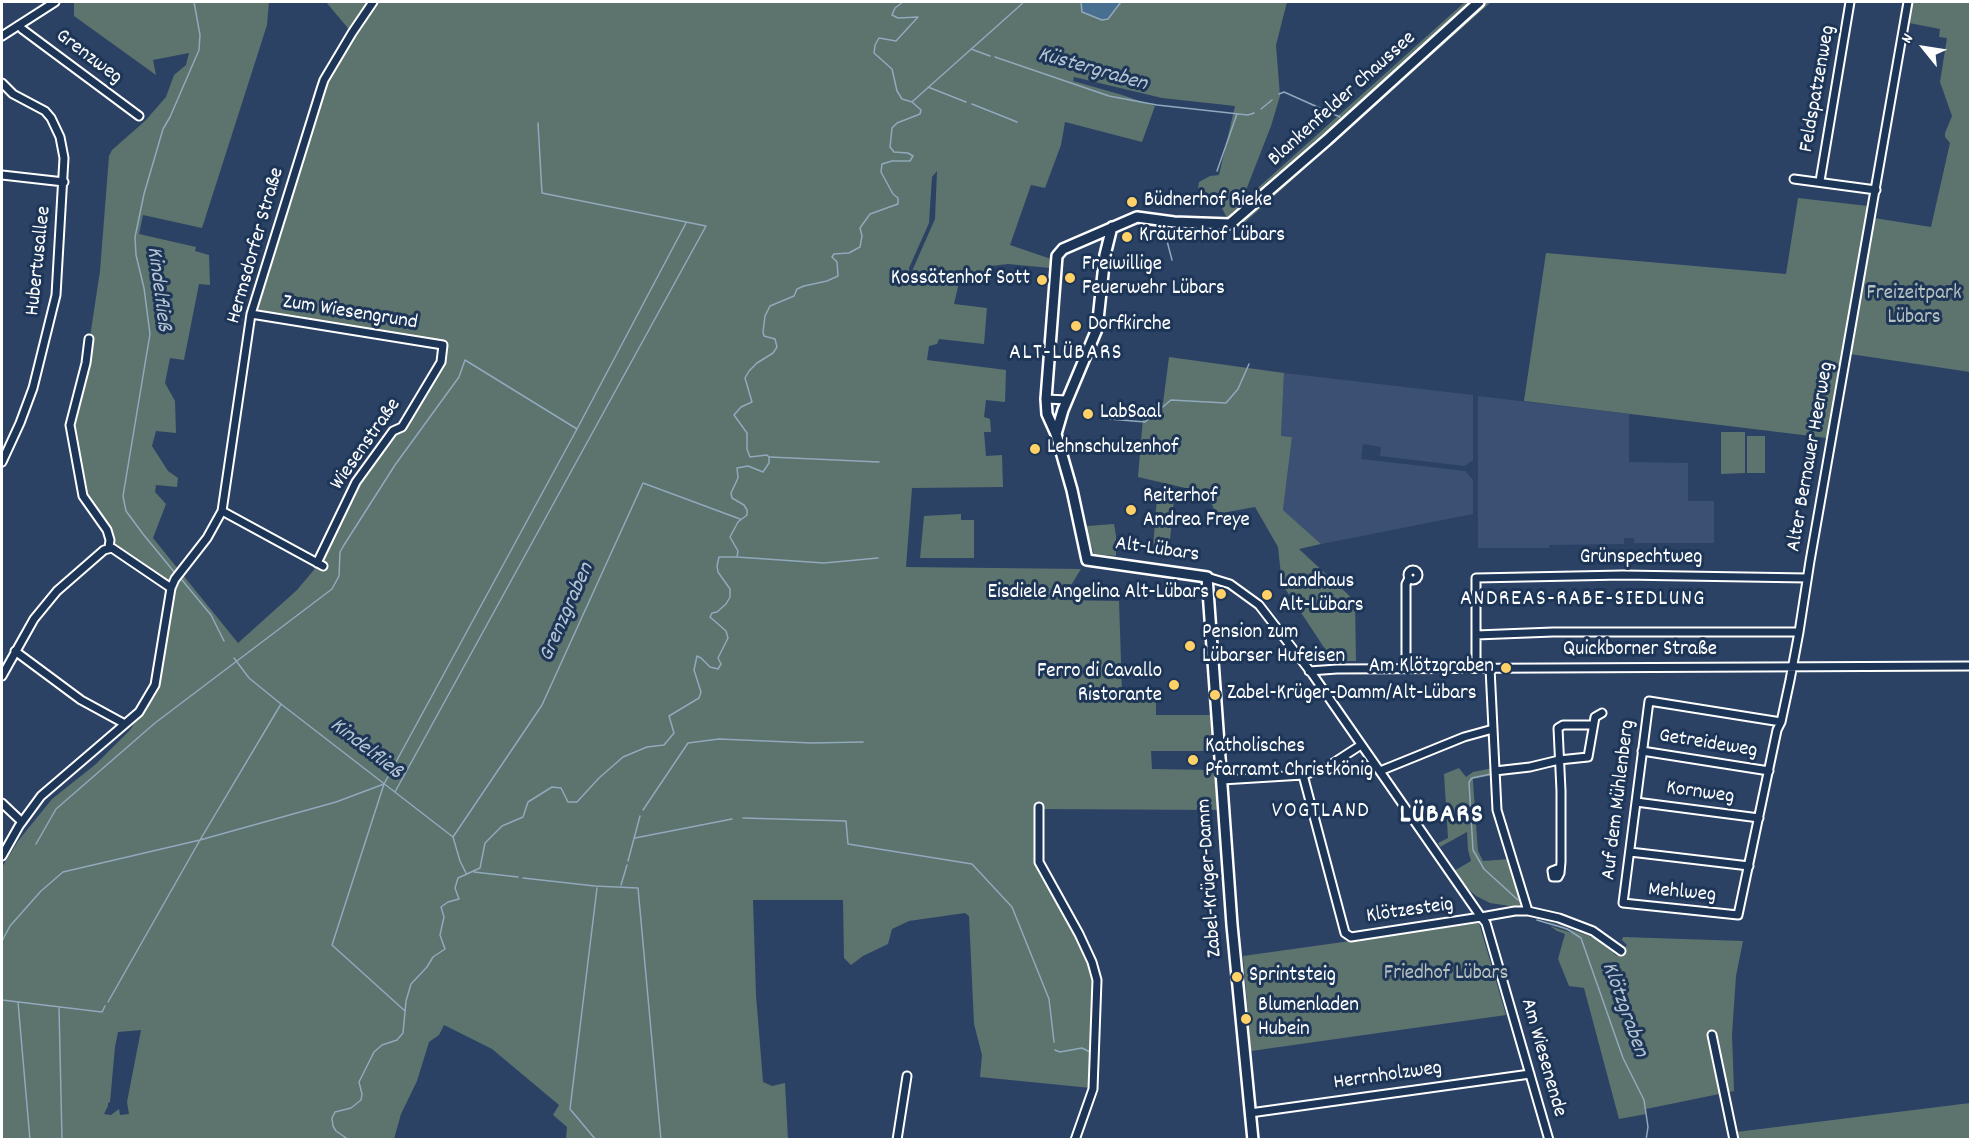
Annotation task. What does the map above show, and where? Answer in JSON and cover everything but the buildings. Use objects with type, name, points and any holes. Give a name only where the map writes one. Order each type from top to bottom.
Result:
[{"type":"street","points":[[2,36],[55,2]]},
{"type":"street","name":"Hermsdorfer Straße","points":[[2,856],[41,796],[139,712],[155,685],[171,588],[178,575],[207,538],[222,511],[251,314],[324,80],[373,2]]},
{"type":"street","name":"Blankenfelder Chaussee","points":[[1230,224],[1327,140],[1479,2]]},
{"type":"street","name":"Feldspatzenweg","points":[[1820,182],[1850,2]]},
{"type":"street","name":"Alter Bernauer Heerweg","points":[[1738,915],[1799,632],[1908,2]]},
{"type":"street","name":"Grenzweg","points":[[19,25],[139,116]]},
{"type":"street","name":"Hubertusallee","points":[[2,83],[13,94],[39,107],[51,118],[63,147],[64,182],[56,295],[49,331],[33,388],[2,462]]},
{"type":"street","points":[[2,175],[64,182]]},
{"type":"street","name":"Feldspatzenweg","points":[[1794,180],[1876,190]]},
{"type":"street","name":"Alt-Lübars","points":[[1230,224],[1174,222],[1137,217],[1063,249],[1057,256],[1046,399],[1047,414],[1056,434],[1072,490],[1088,560],[1207,577],[1230,584],[1259,605],[1380,771]]},
{"type":"street","points":[[1056,434],[1067,400],[1097,329],[1105,255],[1112,227]]},
{"type":"street","name":"Zum Wiesengrund","points":[[251,314],[443,345]]},
{"type":"street","points":[[2,676],[34,619],[52,597],[109,548],[110,540],[107,530],[83,496],[70,425],[86,363],[89,339]]},
{"type":"street","name":"Wiesenstraße","points":[[222,511],[320,565],[356,482],[393,431],[402,428],[441,362],[443,345]]},
{"type":"street","points":[[1046,399],[1067,400]]},
{"type":"street","points":[[109,548],[116,550],[171,588]]},
{"type":"street","name":"Grünspechtweg","points":[[1476,635],[1476,578],[1623,575],[1807,578]]},
{"type":"street","name":"Zabel-Krüger-Damm","points":[[1207,577],[1236,966],[1253,1140]]},
{"type":"street","points":[[1406,669],[1406,590],[1409,578]]},
{"type":"street","points":[[1476,668],[1476,635],[1543,632],[1799,632]]},
{"type":"street","points":[[15,651],[81,700],[125,724]]},
{"type":"street","name":"Quickborner Straße","points":[[1309,671],[1316,669],[1971,666]]},
{"type":"street","points":[[1490,668],[1497,810],[1528,911]]},
{"type":"street","name":"Auf dem Mühlenberg","points":[[1623,903],[1649,701],[1780,722]]},
{"type":"street","points":[[1495,771],[1588,757],[1595,717],[1602,713]]},
{"type":"street","points":[[1560,868],[1561,797],[1558,728],[1563,725],[1593,725]]},
{"type":"street","points":[[1380,771],[1464,737],[1493,729]]},
{"type":"street","points":[[1222,780],[1303,775],[1324,769],[1361,745]]},
{"type":"street","name":"Getreideweg","points":[[1642,751],[1769,771]]},
{"type":"street","name":"Am Wiesenende","points":[[1380,771],[1485,923],[1549,1140]]},
{"type":"street","name":"Klötzesteig","points":[[1303,775],[1345,933],[1351,937],[1515,911],[1528,911],[1559,918],[1593,931],[1621,951]]},
{"type":"street","name":"Kornweg","points":[[1636,802],[1759,818]]},
{"type":"street","points":[[2,803],[22,822]]},
{"type":"street","points":[[1039,807],[1039,862],[1088,952],[1097,988],[1093,1089],[1075,1140]]},
{"type":"street","points":[[1629,852],[1749,866]]},
{"type":"street","name":"Mehlweg","points":[[1623,903],[1738,915]]},
{"type":"street","points":[[1712,1035],[1734,1140]]},
{"type":"street","name":"Herrnholzweg","points":[[1250,1113],[1530,1074]]},
{"type":"street","points":[[897,1140],[907,1076]]},
{"type":"shaded area","points":[[1081,2],[1121,2],[1108,19],[1102,20],[1082,12]]},
{"type":"shaded area","points":[[1284,373],[1473,395],[1473,460],[1465,466],[1380,456],[1381,447],[1363,444],[1361,459],[1465,471],[1473,480],[1473,514],[1321,544],[1283,510],[1292,437],[1281,436]]},
{"type":"shaded area","points":[[1478,396],[1629,414],[1629,462],[1688,463],[1688,501],[1714,501],[1714,543],[1634,543],[1634,538],[1624,538],[1624,544],[1549,545],[1549,548],[1478,548]]},
{"type":"green space","points":[[74,2],[269,2],[267,25],[202,228],[143,215],[139,234],[196,247],[195,251],[209,255],[210,285],[199,284],[184,360],[170,358],[165,383],[175,401],[176,433],[156,431],[152,446],[168,471],[178,478],[177,487],[156,485],[155,492],[166,504],[153,538],[238,643],[297,590],[318,565],[370,465],[394,432],[402,430],[443,362],[445,347],[251,314],[324,80],[352,33],[326,2],[1081,2],[1082,12],[1115,11],[1121,2],[1287,2],[1276,45],[1280,96],[1271,126],[1241,203],[1465,2],[1491,2],[1243,224],[1233,230],[1218,200],[1197,197],[1199,182],[1210,176],[1219,175],[1235,106],[1162,98],[1074,77],[1073,81],[1155,106],[1142,142],[1065,122],[1061,145],[1045,188],[1031,185],[1010,245],[1051,259],[1050,268],[1008,264],[991,266],[991,280],[960,278],[954,304],[987,308],[984,344],[939,339],[937,344],[929,346],[927,360],[1006,370],[1005,402],[986,400],[984,417],[990,419],[991,432],[984,432],[986,456],[1002,455],[1003,487],[912,488],[906,567],[1081,569],[1062,600],[1119,601],[1122,692],[1156,692],[1156,715],[1210,715],[1212,751],[1151,751],[1152,769],[1214,770],[1217,810],[1038,809],[1036,849],[1093,972],[1095,988],[1091,1088],[980,1077],[982,1055],[974,1024],[969,916],[965,913],[909,921],[892,929],[888,944],[863,956],[851,965],[844,958],[843,900],[753,900],[756,995],[763,1082],[772,1086],[785,1083],[788,1139],[566,1139],[567,1127],[553,1115],[559,1105],[492,1049],[444,1025],[439,1035],[429,1042],[417,1081],[401,1114],[394,1139],[2,1139],[2,867],[18,841],[52,799],[96,764],[130,730],[159,684],[176,584],[156,575],[113,545],[106,520],[85,492],[72,424],[90,337],[100,271],[109,156],[112,150],[145,121],[166,97],[174,75],[186,65],[189,53],[153,60],[156,75],[74,16]],"holes":[[[937,171],[935,219],[909,278],[909,268],[929,223],[932,177]],[[141,1030],[127,1102],[129,1114],[120,1115],[119,1109],[111,1115],[104,1114],[110,1102],[118,1032]]]},
{"type":"green space","name":"Freizeitpark Lübars","points":[[1912,2],[1970,2],[1970,372],[1850,354],[1874,218],[1931,227],[1950,143],[1945,133],[1952,116],[1940,82],[1947,38],[1939,37],[1940,29],[1909,23]]},
{"type":"green space","points":[[1798,198],[1868,206],[1827,438],[1524,401],[1546,253],[1786,274]]},
{"type":"green space","points":[[1169,357],[1284,373],[1281,436],[1292,437],[1283,510],[1321,544],[1299,549],[1355,601],[1356,661],[1333,661],[1282,584],[1278,547],[1255,507],[1216,514],[1207,493],[1138,477],[1144,406],[1163,403]]},
{"type":"green space","points":[[1721,432],[1745,432],[1745,473],[1721,474]]},
{"type":"green space","points":[[1747,436],[1765,436],[1765,473],[1747,473]]},
{"type":"green space","points":[[1157,498],[1174,500],[1169,549],[1153,548]]},
{"type":"green space","points":[[961,514],[961,520],[974,520],[974,558],[920,558],[924,516]]},
{"type":"green space","points":[[1114,524],[1116,556],[1094,554],[1087,526]]},
{"type":"green space","points":[[1459,768],[1466,777],[1473,772],[1493,768],[1493,775],[1473,779],[1478,851],[1483,861],[1510,859],[1523,908],[1490,903],[1476,896],[1465,886],[1454,871],[1471,861],[1467,832],[1440,847],[1438,843],[1448,838],[1444,774]]},
{"type":"green space","points":[[1547,921],[1595,938],[1617,956],[1627,945],[1622,940],[1623,937],[1743,941],[1736,976],[1732,1034],[1734,1091],[1646,1109],[1646,1114],[1619,1119],[1584,988],[1569,986],[1558,959],[1565,934],[1550,926],[1575,934]]},
{"type":"green space","name":"Friedhof Lübars","points":[[1479,923],[1506,1015],[1251,1051],[1243,956]]},
{"type":"green space","points":[[1970,1103],[1970,1139],[1737,1140],[1736,1132]]},
{"type":"waterway","name":"Kindelfließ","points":[[175,573],[126,511],[123,496],[150,334],[135,237],[144,194],[163,129],[199,50],[200,35],[194,2]]},
{"type":"waterway","points":[[349,1140],[336,1131],[332,1118],[335,1112],[351,1108],[361,1100],[359,1082],[374,1052],[382,1045],[397,1040],[403,1033],[406,1001],[411,984],[433,957],[445,949],[440,935],[444,917],[441,907],[459,899],[455,888],[458,878],[480,868],[485,843],[502,826],[523,817],[528,802],[552,787],[561,788],[568,802],[577,802],[623,757],[647,747],[664,745],[674,733],[669,716],[699,698],[701,692],[694,670],[697,656],[710,667],[718,669],[721,664],[718,658],[728,638],[726,631],[710,617],[712,613],[717,612],[726,604],[730,597],[730,589],[718,572],[717,566],[719,557],[737,557],[738,551],[730,537],[738,522],[747,515],[744,505],[732,498],[731,493],[738,478],[737,468],[748,466],[763,472],[769,463],[767,455],[750,457],[747,449],[747,433],[734,415],[741,407],[752,402],[745,378],[749,371],[773,353],[777,347],[775,339],[764,336],[763,332],[765,316],[770,306],[794,296],[797,289],[838,276],[837,262],[832,257],[834,254],[849,253],[860,247],[862,236],[860,228],[870,214],[898,204],[898,198],[893,194],[881,172],[882,164],[892,161],[910,161],[913,156],[908,153],[894,152],[890,147],[892,128],[897,123],[920,114],[921,110],[912,102],[902,99],[897,91],[892,69],[874,53],[879,38],[896,41],[918,17],[898,18],[892,15],[895,8],[903,2]]},
{"type":"waterway","name":"Küstergraben","points":[[913,101],[1024,2]]},
{"type":"waterway","name":"Küstergraben","points":[[971,49],[990,56]]},
{"type":"waterway","name":"Küstergraben","points":[[995,57],[1109,96],[1157,105],[1248,115],[1254,113]]},
{"type":"waterway","points":[[928,87],[966,102]]},
{"type":"waterway","name":"Küstergraben","points":[[1279,94],[1284,92],[1340,117]]},
{"type":"waterway","name":"Küstergraben","points":[[1261,109],[1272,100]]},
{"type":"waterway","points":[[972,104],[1017,122]]},
{"type":"waterway","points":[[1217,171],[1237,114]]},
{"type":"waterway","points":[[395,792],[706,226],[542,193],[538,123]]},
{"type":"waterway","points":[[405,1011],[332,945],[384,784],[686,223]]},
{"type":"waterway","points":[[1172,260],[1167,241],[1171,233],[1182,226]]},
{"type":"waterway","points":[[36,844],[56,809],[155,723],[332,589],[339,576],[340,552],[344,545],[395,465],[459,377],[465,360],[577,429]]},
{"type":"waterway","points":[[1109,419],[1145,422],[1171,400],[1226,403],[1238,389],[1249,364]]},
{"type":"waterway","points":[[770,457],[879,462]]},
{"type":"waterway","name":"Grenzgraben","points":[[453,837],[542,705],[643,483],[740,519]]},
{"type":"waterway","points":[[737,557],[824,563],[878,558]]},
{"type":"waterway","name":"Kindelfließ","points":[[182,580],[211,615],[224,641],[222,637]]},
{"type":"waterway","name":"Kindelfließ","points":[[234,658],[249,678],[453,837],[466,873]]},
{"type":"waterway","points":[[108,1002],[281,704]]},
{"type":"waterway","points":[[643,810],[688,743],[719,739],[812,743],[863,742]]},
{"type":"waterway","name":"Klötzgraben","points":[[1491,774],[1472,778],[1469,782],[1473,850],[1484,869],[1518,900]]},
{"type":"waterway","points":[[2,941],[10,926],[41,891],[63,872],[200,840],[336,802],[384,784]]},
{"type":"waterway","points":[[628,861],[640,816]]},
{"type":"waterway","points":[[743,818],[846,821],[848,844],[972,864],[1012,907],[1049,999],[1054,1042]]},
{"type":"waterway","points":[[635,838],[732,819]]},
{"type":"waterway","points":[[621,885],[627,865]]},
{"type":"waterway","points":[[474,872],[518,877]]},
{"type":"waterway","points":[[523,878],[638,888],[661,1140]]},
{"type":"waterway","points":[[596,1140],[570,1109],[597,888]]},
{"type":"waterway","name":"Klötzgraben","points":[[1537,920],[1567,929],[1581,938],[1623,1058],[1644,1100],[1648,1127],[1646,1140]]},
{"type":"waterway","points":[[2,1000],[102,1012],[105,1006]]},
{"type":"waterway","points":[[18,1002],[30,1140]]},
{"type":"waterway","points":[[59,1007],[62,1140]]},
{"type":"waterway","points":[[1055,1050],[1060,1052],[1082,1048],[1090,1052]]},
{"type":"place","name":"Büdnerhof Rieke","points":[[1132,202]]},
{"type":"place","name":"Kräuterhof Lübars","points":[[1127,237]]},
{"type":"place","name":"Freiwillige Feuerwehr Lübars","points":[[1070,278]]},
{"type":"place","name":"Kossätenhof Sott","points":[[1042,280]]},
{"type":"place","name":"Dorfkirche","points":[[1076,326]]},
{"type":"place","name":"LabSaal","points":[[1088,414]]},
{"type":"place","name":"Lehnschulzenhof","points":[[1035,449]]},
{"type":"place","name":"Reiterhof Andrea Freye","points":[[1131,510]]},
{"type":"place","name":"Eisdiele Angelina Alt-Lübars","points":[[1221,594]]},
{"type":"place","name":"Landhaus Alt-Lübars","points":[[1267,595]]},
{"type":"place","name":"Pension zum Lübarser Hufeisen","points":[[1190,646]]},
{"type":"place","name":"Am Klötzgraben","points":[[1506,668]]},
{"type":"place","name":"Ferro di Cavallo Ristorante","points":[[1174,685]]},
{"type":"place","name":"Zabel-Krüger-Damm/Alt-Lübars","points":[[1215,695]]},
{"type":"place","name":"Katholisches Pfarramt Christkönig","points":[[1193,760]]},
{"type":"place","name":"Sprintsteig","points":[[1237,977]]},
{"type":"place","name":"Blumenladen Hubein","points":[[1246,1019]]},
{"type":"district","name":"ALT-LÜBARS","points":[[1066,355]]},
{"type":"district","name":"ANDREAS-RABE-SIEDLUNG","points":[[1583,601]]},
{"type":"district","name":"VOGTLAND","points":[[1321,813]]},
{"type":"district","name":"LÜBARS","points":[[1442,817]]}]
